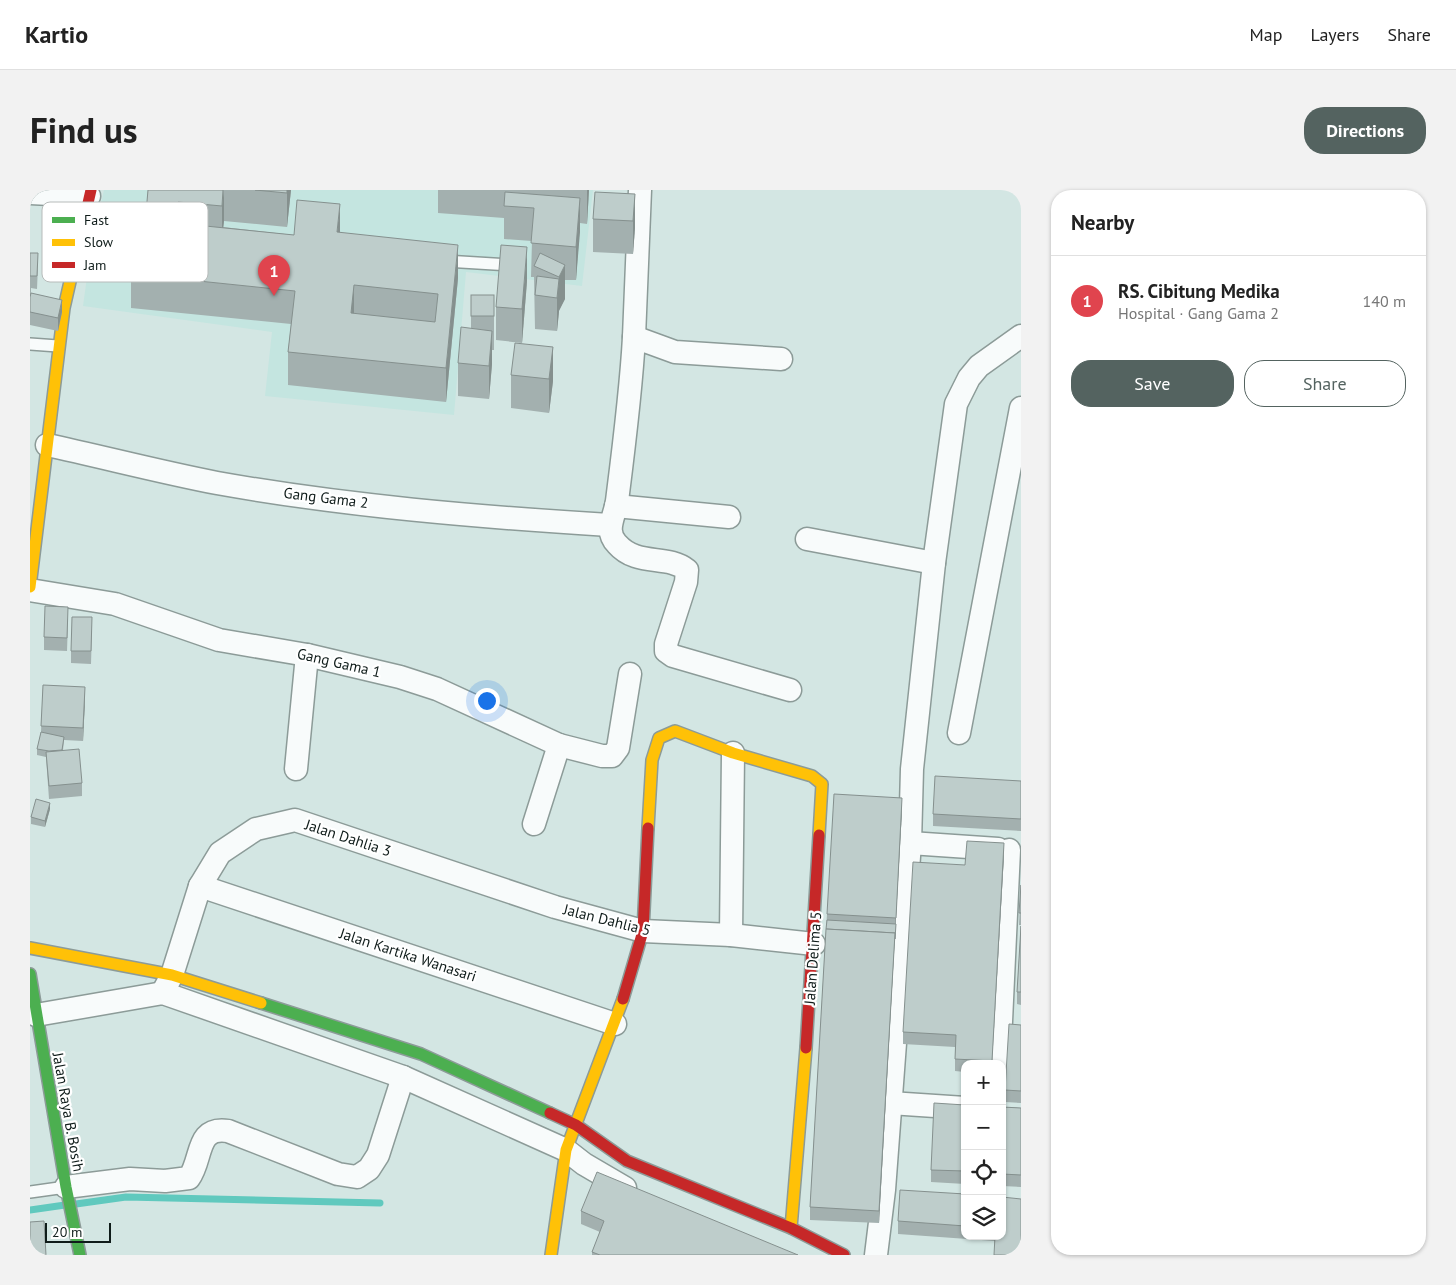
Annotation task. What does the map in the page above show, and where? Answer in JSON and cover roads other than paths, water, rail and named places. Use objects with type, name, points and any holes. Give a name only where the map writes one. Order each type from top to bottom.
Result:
[{"type":"street","points":[[640,190],[631,390],[613,515],[615,544],[643,560],[680,565],[687,570],[686,582],[666,644],[666,651],[673,656],[790,690]]},
{"type":"street","points":[[30,193],[90,193]]},
{"type":"street","points":[[30,588],[42,444],[71,282]]},
{"type":"street","points":[[876,1255],[893,1191],[890,1103],[910,843],[912,769],[934,563],[956,404],[969,378],[979,366],[1021,336]]},
{"type":"street","points":[[634,337],[674,352],[781,359]]},
{"type":"street","points":[[960,733],[1021,408]]},
{"type":"street","name":"Gang Gama 2","points":[[42,444],[216,482],[316,498],[410,508],[729,517]]},
{"type":"street","points":[[807,540],[934,563]]},
{"type":"street","name":"Gang Gama 1","points":[[30,588],[115,604],[218,640],[307,655],[437,689],[559,745],[602,756],[612,756],[618,748],[630,674]]},
{"type":"street","points":[[296,769],[307,655]]},
{"type":"street","name":"Jalan Delima 5","points":[[551,1255],[566,1150],[615,1024],[643,931],[652,760],[659,738],[674,731],[733,753],[812,776],[822,784],[814,944],[791,1228]]},
{"type":"street","points":[[534,824],[559,745]]},
{"type":"street","points":[[731,935],[733,753]]},
{"type":"street","name":"Jalan Dahlia 3","points":[[167,984],[200,886],[220,853],[256,829],[295,820],[435,866]]},
{"type":"street","points":[[910,843],[1015,850],[1011,1026],[1000,1060]]},
{"type":"street","name":"Jalan Dahlia 5","points":[[435,866],[555,907],[643,931],[731,935],[814,944]]},
{"type":"street","name":"Jalan Kartika Wanasari","points":[[200,886],[615,1024]]},
{"type":"street","points":[[30,948],[421,1054],[576,1125],[627,1161],[791,1228],[844,1255]]},
{"type":"street","name":"Jalan Raya B. Bosih","points":[[30,974],[72,1220],[80,1255]]},
{"type":"street","points":[[36,1015],[167,984],[403,1077],[566,1150],[613,1182],[648,1198]]},
{"type":"street","points":[[67,1190],[130,1180],[165,1181],[189,1178],[195,1170],[203,1141],[209,1133],[216,1129],[228,1131],[338,1174],[357,1176],[369,1169],[378,1155],[403,1077]]},
{"type":"street","points":[[890,1103],[961,1108]]},
{"type":"lane","points":[[435,260],[512,265]]},
{"type":"lane","points":[[30,344],[58,346]]},
{"type":"lane","points":[[30,1192],[67,1190]]},
{"type":"waterway","points":[[76,1204],[126,1197],[380,1203]]},
{"type":"waterway","points":[[30,1210],[65,1205]]},
{"type":"place","name":"RS. Cibitung Medika","points":[[274,296]]}]
